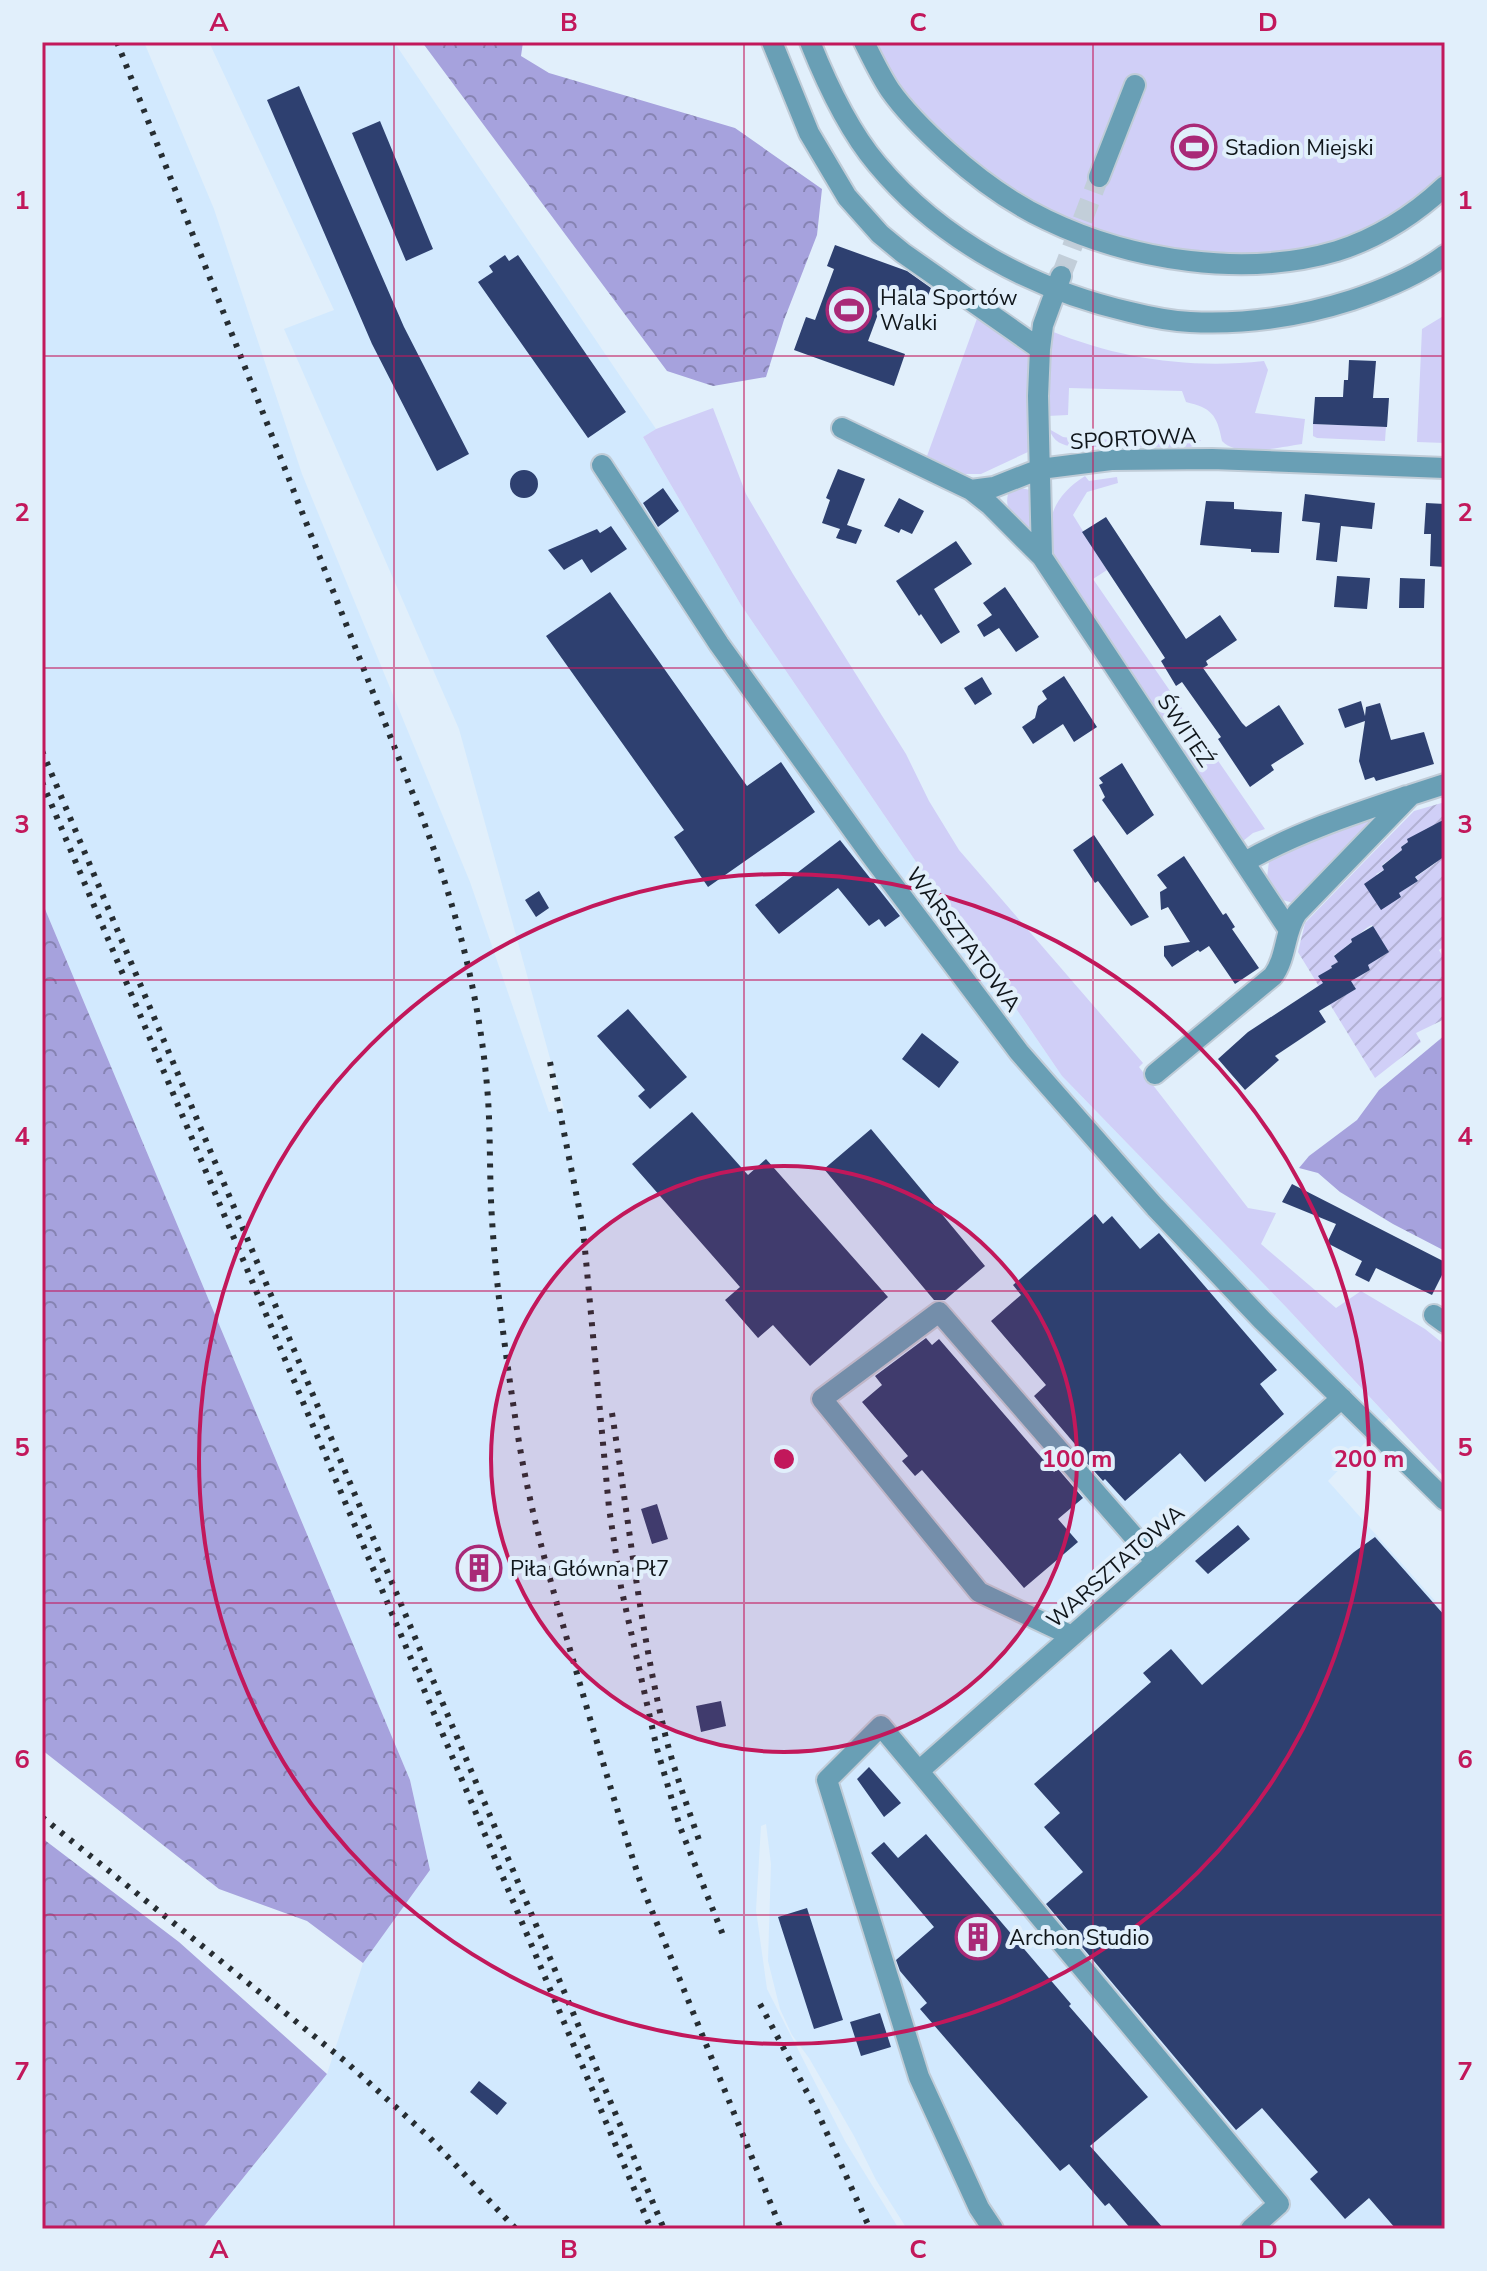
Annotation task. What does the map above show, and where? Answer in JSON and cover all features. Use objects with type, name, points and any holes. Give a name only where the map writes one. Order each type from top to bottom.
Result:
[{"type":"street","points":[[772,42],[809,133],[847,197],[880,234],[945,284],[1040,349]]},
{"type":"street","points":[[810,42],[852,127],[876,163],[931,217],[983,255],[1059,283],[1105,306],[1187,322],[1268,320],[1321,309],[1368,294],[1406,279],[1445,255]]},
{"type":"street","points":[[864,42],[891,91],[908,113],[967,169],[1047,221],[1134,251],[1210,263],[1280,263],[1310,258],[1338,251],[1397,224],[1445,186]]},
{"type":"street","points":[[1099,177],[1135,85]]},
{"type":"street","points":[[1042,557],[1038,396],[1040,349],[1043,325],[1059,283]]},
{"type":"street","points":[[842,428],[971,490]]},
{"type":"street","name":"SPORTOWA","points":[[971,490],[994,487],[1040,469],[1111,460],[1212,459],[1445,468]]},
{"type":"street","name":"WARSZTATOWA","points":[[602,465],[719,644],[870,854],[1019,1052],[1155,1207],[1262,1320],[1445,1500]]},
{"type":"street","name":"ŚWITEŹ","points":[[971,490],[1042,557],[1289,930]]},
{"type":"street","points":[[1245,862],[1323,827],[1445,784]]},
{"type":"street","points":[[1155,1074],[1273,976],[1282,962],[1289,930],[1297,913],[1411,795]]},
{"type":"street","points":[[1072,1636],[979,1592],[822,1399],[939,1312],[1156,1562]]},
{"type":"street","name":"WARSZTATOWA","points":[[920,1770],[1342,1398]]},
{"type":"street","points":[[993,2229],[979,2208],[919,2077],[827,1780],[881,1726],[1279,2204],[1251,2229]]},
{"type":"shaded area","points":[[42,42],[144,42],[214,209],[302,474],[470,882],[549,1112],[564,1109],[459,729],[284,329],[334,310],[209,42],[394,42],[656,429],[643,437],[741,605],[1062,1076],[1389,1418],[1328,1481],[1445,1612],[1445,2229],[907,2229],[876,2180],[809,2058],[792,2035],[780,2009],[768,1961],[771,1864],[766,1824],[761,1826],[756,1910],[767,1989],[845,2141],[899,2229],[202,2229],[327,2074],[363,1963],[430,1870],[410,1780],[42,902]]},
{"type":"shaded area","name":"Stadion Miejski","points":[[864,42],[1445,42],[1445,185],[1366,240],[1235,264],[1048,221],[930,136]]},
{"type":"shaded area","points":[[979,313],[1032,351],[1028,452],[981,474],[965,474],[927,456]]},
{"type":"shaded area","points":[[1445,315],[1445,443],[1417,442],[1422,329]]},
{"type":"shaded area","points":[[1051,331],[1103,349],[1156,360],[1209,364],[1264,361],[1268,370],[1255,413],[1305,419],[1302,444],[1260,450],[1229,446],[1222,441],[1212,414],[1186,402],[1182,391],[1069,388],[1068,415],[1047,416],[1046,376]]},
{"type":"shaded area","points":[[713,408],[746,494],[906,754],[929,801],[959,850],[1143,1063],[1139,1067],[1248,1208],[1276,1213],[1261,1244],[1336,1308],[1361,1291],[1425,1329],[1445,1345],[1445,1478],[1286,1307],[1062,1076],[741,605],[643,437],[656,429]]},
{"type":"shaded area","points":[[1313,424],[1386,427],[1385,441],[1317,438],[1313,436]]},
{"type":"shaded area","points":[[1049,429],[1063,437],[1079,439],[1201,440],[1190,447],[1075,447],[1059,442]]},
{"type":"shaded area","points":[[1085,476],[1089,481],[1117,477],[1118,483],[1087,492],[1073,515],[1107,570],[1093,579],[1265,829],[1243,841],[1182,752],[1190,745],[1170,716],[1162,721],[1055,559],[1050,533],[1054,511],[1065,492]]},
{"type":"shaded area","points":[[1021,488],[1030,490],[1031,526],[1027,528],[1012,513],[1007,500],[1008,494]]},
{"type":"shaded area","points":[[1445,802],[1445,946],[1439,950],[1445,961],[1445,1019],[1416,1033],[1421,1042],[1375,1078],[1298,952],[1305,923],[1414,811]],"holes":[[[1408,842],[1437,862],[1416,877],[1418,881],[1399,893],[1401,897],[1376,874],[1384,870],[1382,865]],[[1372,925],[1388,952],[1368,965],[1370,970],[1351,981],[1356,989],[1335,1001],[1319,976],[1338,962],[1334,955]]]},
{"type":"shaded area","points":[[1367,818],[1370,824],[1296,901],[1283,900],[1267,878],[1269,861],[1277,854]]},
{"type":"green space","points":[[422,42],[523,42],[521,56],[549,73],[735,128],[822,189],[817,235],[766,377],[713,386],[667,371]]},
{"type":"green space","points":[[42,902],[410,1780],[430,1870],[363,1963],[307,1921],[219,1889],[42,1750]]},
{"type":"green space","points":[[1445,1035],[1445,1251],[1340,1192],[1318,1173],[1299,1168],[1309,1156],[1357,1120],[1379,1090]]},
{"type":"green space","points":[[42,1838],[179,1942],[327,2074],[202,2229],[42,2229]]},
{"type":"building","points":[[299,86],[404,327],[469,454],[437,471],[372,344],[267,100]]},
{"type":"building","points":[[380,121],[433,249],[406,261],[352,133]]},
{"type":"building","name":"Hala Sportów Walki","points":[[835,245],[907,271],[931,288],[925,304],[887,290],[868,341],[905,354],[894,386],[794,350],[806,317],[815,320],[834,269],[827,266]]},
{"type":"building","points":[[505,255],[509,261],[518,255],[626,412],[588,438],[478,282],[493,272],[489,266]]},
{"type":"building","points":[[1349,360],[1376,361],[1373,398],[1389,398],[1387,427],[1313,424],[1315,397],[1343,397]]},
{"type":"building","points":[[838,469],[865,479],[847,525],[862,530],[856,544],[836,538],[840,529],[822,523],[830,500],[826,498]]},
{"type":"building","points":[[524,470],[534,474],[538,484],[534,494],[524,498],[514,494],[510,484],[514,474]]},
{"type":"building","points":[[663,488],[679,511],[658,527],[643,503]]},
{"type":"building","points":[[1305,494],[1375,503],[1372,529],[1341,526],[1337,562],[1316,560],[1320,523],[1302,521]]},
{"type":"building","points":[[899,498],[924,511],[912,534],[901,529],[899,533],[884,526]]},
{"type":"building","points":[[1206,501],[1234,502],[1234,509],[1282,512],[1279,553],[1200,545]]},
{"type":"building","points":[[1426,503],[1445,504],[1445,567],[1430,566],[1431,534],[1424,534]]},
{"type":"building","points":[[1106,517],[1186,639],[1220,615],[1237,640],[1206,661],[1208,665],[1203,668],[1242,723],[1246,727],[1279,705],[1304,744],[1271,765],[1274,770],[1250,787],[1218,739],[1221,737],[1182,682],[1176,686],[1161,661],[1165,658],[1082,532]]},
{"type":"building","points":[[611,526],[627,549],[591,573],[582,559],[564,570],[548,550],[597,529],[600,533]]},
{"type":"building","points":[[956,541],[972,564],[934,589],[960,632],[941,644],[896,581]]},
{"type":"building","points":[[1337,576],[1370,578],[1367,609],[1334,607]]},
{"type":"building","points":[[1400,578],[1425,579],[1424,608],[1399,608]]},
{"type":"building","points":[[1005,587],[1039,637],[1016,652],[999,628],[984,637],[977,625],[992,615],[983,603]]},
{"type":"building","points":[[610,592],[747,786],[781,762],[815,812],[708,887],[674,837],[684,830],[546,636]]},
{"type":"building","points":[[1064,676],[1097,727],[1074,742],[1063,724],[1033,744],[1022,727],[1035,718],[1038,706],[1047,699],[1042,691]]},
{"type":"building","points":[[982,677],[992,694],[975,705],[964,688]]},
{"type":"building","points":[[1361,701],[1365,716],[1366,707],[1380,703],[1391,740],[1424,732],[1434,764],[1376,781],[1374,777],[1365,780],[1359,761],[1365,721],[1345,728],[1338,709]]},
{"type":"building","points":[[1122,763],[1154,815],[1127,835],[1102,800],[1105,797],[1099,785],[1103,783],[1099,778]]},
{"type":"building","points":[[1445,819],[1445,856],[1415,877],[1418,881],[1381,910],[1364,884],[1384,870],[1382,866],[1402,850],[1407,839]]},
{"type":"building","points":[[1094,835],[1149,917],[1131,926],[1098,881],[1095,883],[1073,850]]},
{"type":"building","points":[[840,840],[900,916],[885,927],[879,919],[869,926],[838,888],[779,934],[755,905]]},
{"type":"building","points":[[1184,856],[1223,915],[1226,913],[1235,927],[1232,929],[1259,968],[1235,984],[1209,946],[1172,967],[1164,956],[1164,946],[1190,942],[1168,907],[1161,910],[1160,892],[1167,888],[1157,875]]},
{"type":"building","points":[[539,891],[549,908],[536,917],[525,900]]},
{"type":"building","points":[[1373,926],[1389,952],[1368,965],[1370,970],[1351,981],[1356,989],[1319,1011],[1326,1022],[1275,1056],[1279,1060],[1245,1090],[1218,1059],[1248,1032],[1323,983],[1318,976],[1338,962],[1334,956],[1352,942],[1351,939]]},
{"type":"building","points":[[628,1009],[687,1077],[650,1109],[638,1096],[645,1090],[597,1036]]},
{"type":"building","points":[[922,1033],[959,1062],[939,1088],[902,1059]]},
{"type":"building","points":[[692,1112],[748,1175],[766,1159],[888,1297],[810,1366],[773,1325],[758,1338],[725,1300],[740,1287],[632,1164]]},
{"type":"building","points":[[871,1129],[985,1266],[945,1300],[934,1300],[824,1169]]},
{"type":"building","points":[[1292,1184],[1445,1262],[1445,1269],[1432,1295],[1376,1268],[1369,1282],[1355,1275],[1362,1261],[1327,1243],[1336,1224],[1282,1202]]},
{"type":"building","points":[[1095,1214],[1103,1224],[1112,1216],[1140,1249],[1159,1233],[1277,1370],[1260,1384],[1284,1414],[1205,1482],[1180,1453],[1125,1501],[1077,1452],[1080,1450],[1034,1396],[1046,1385],[991,1321],[1021,1295],[1013,1285]]},
{"type":"building","points":[[926,1338],[932,1345],[939,1339],[1054,1472],[1058,1469],[1083,1498],[1058,1519],[1078,1542],[1024,1588],[922,1470],[915,1476],[902,1461],[908,1456],[862,1402],[882,1385],[875,1376]]},
{"type":"building","points":[[657,1504],[668,1539],[652,1544],[641,1509]]},
{"type":"building","points":[[1238,1525],[1250,1539],[1208,1574],[1195,1561]]},
{"type":"building","points":[[1375,1537],[1445,1616],[1445,2229],[1396,2229],[1369,2198],[1345,2219],[1310,2179],[1318,2172],[1262,2108],[1236,2130],[1046,1904],[1083,1872],[1044,1827],[1060,1813],[1034,1784],[1151,1682],[1143,1673],[1171,1649],[1202,1685]]},
{"type":"building","name":"Piła Główna Pł7","points":[[481,1547],[496,1581],[475,1590],[462,1555]]},
{"type":"building","points":[[721,1701],[726,1726],[701,1732],[696,1706]]},
{"type":"building","points":[[869,1767],[901,1803],[884,1817],[857,1779]]},
{"type":"building","points":[[926,1834],[1148,2097],[1090,2146],[1164,2229],[1131,2229],[1109,2203],[1105,2206],[1069,2164],[1060,2171],[920,2009],[927,2003],[900,1971],[896,1960],[934,1927],[871,1853],[884,1842],[898,1858]]},
{"type":"building","points":[[807,1908],[843,2020],[814,2029],[778,1917]]},
{"type":"building","points":[[880,2013],[891,2047],[861,2056],[850,2022]]},
{"type":"building","points":[[479,2081],[507,2103],[497,2115],[470,2092]]},
{"type":"tunnel","points":[[1061,276],[1099,177]]},
{"type":"railway","points":[[117,42],[422,817],[445,883],[472,983],[483,1051],[499,1296],[521,1451],[539,1536],[595,1736],[641,1884],[781,2229]]},
{"type":"railway","points":[[42,751],[664,2229]]},
{"type":"railway","points":[[42,782],[651,2229]]},
{"type":"railway","points":[[550,1062],[583,1228],[609,1508],[621,1587],[657,1749],[680,1827],[723,1935]]},
{"type":"railway","points":[[612,1413],[657,1698],[673,1764],[700,1843]]},
{"type":"railway","points":[[42,1817],[345,2061],[430,2138],[516,2229]]},
{"type":"railway","points":[[760,2004],[817,2111],[870,2229]]},
{"type":"place","name":"Stadion Miejski","points":[[1194,147]]},
{"type":"place","name":"Hala Sportów Walki","points":[[849,310]]},
{"type":"place","name":"Piła Główna Pł7","points":[[479,1568]]},
{"type":"place","name":"Archon Studio","points":[[978,1937]]}]
